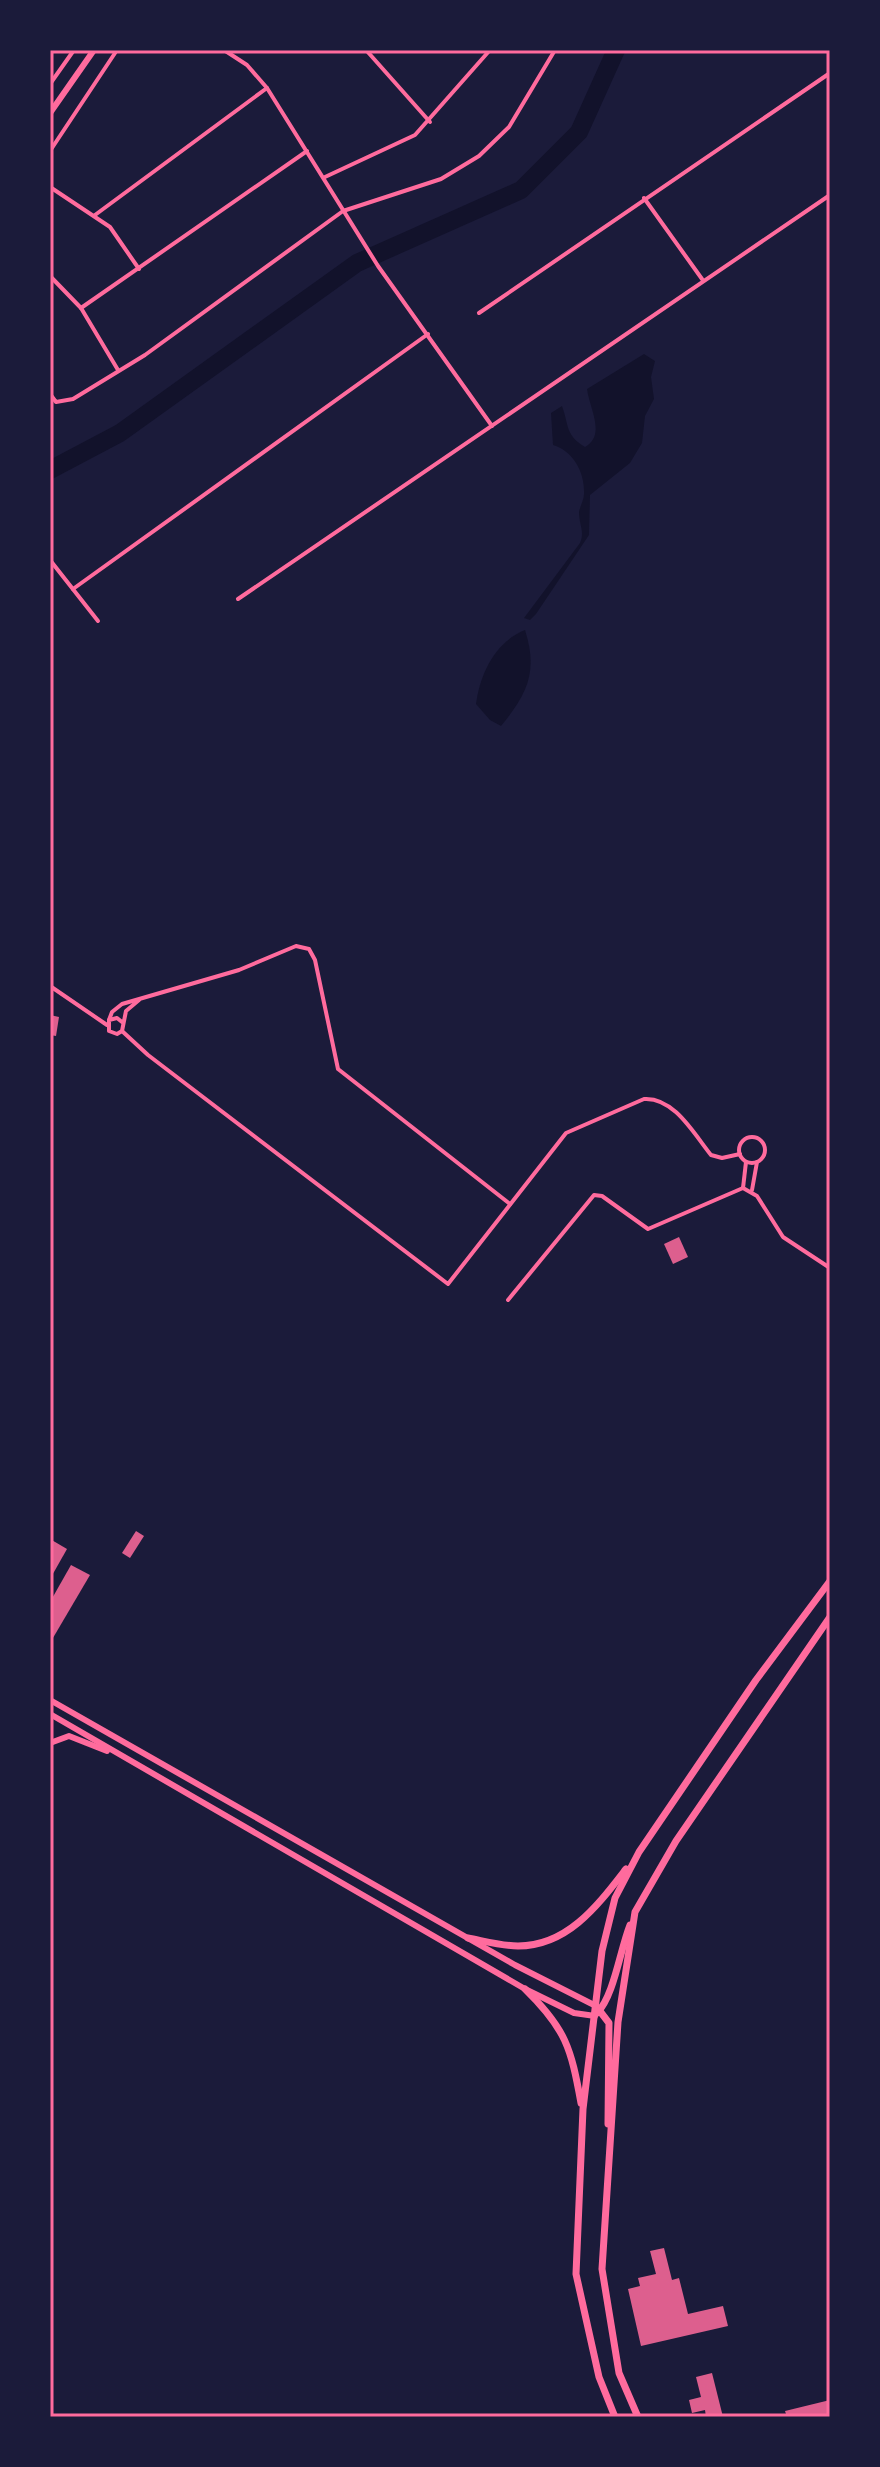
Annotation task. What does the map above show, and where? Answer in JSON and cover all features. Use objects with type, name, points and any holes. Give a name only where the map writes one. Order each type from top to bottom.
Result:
[{"type":"main road","points":[[50,113],[52,105],[94,50]]},
{"type":"main road","points":[[468,1938],[517,1947],[550,1942],[589,1915],[639,1852],[756,1680],[830,1581]]},
{"type":"main road","points":[[50,1714],[525,1989],[574,2013],[597,2011],[610,1996],[617,1959],[635,1912],[676,1841],[830,1617]]},
{"type":"main road","points":[[50,1700],[597,2011],[609,2023],[609,2170]]},
{"type":"main road","points":[[50,1743],[69,1736],[111,1751]]},
{"type":"main road","points":[[615,2417],[599,2377],[576,2274],[583,2109],[602,1951],[615,1898],[639,1852]]},
{"type":"main road","points":[[635,1912],[618,2022],[603,2293],[619,2373],[638,2417]]},
{"type":"main road","points":[[525,1989],[555,2017],[565,2038],[583,2109]]},
{"type":"street","points":[[50,84],[74,50]]},
{"type":"street","points":[[50,151],[117,50]]},
{"type":"street","points":[[224,50],[247,65],[267,88],[378,266],[492,426]]},
{"type":"street","points":[[366,50],[430,122]]},
{"type":"street","points":[[324,178],[402,143],[430,122],[490,50]]},
{"type":"street","points":[[50,394],[56,402],[73,399],[119,371],[343,211],[441,179],[479,156],[509,127],[555,50]]},
{"type":"street","points":[[479,313],[830,73]]},
{"type":"street","points":[[95,215],[267,88]]},
{"type":"street","points":[[81,308],[307,151]]},
{"type":"street","points":[[50,187],[110,227],[139,269]]},
{"type":"street","points":[[238,599],[702,279],[830,195]]},
{"type":"street","points":[[644,198],[702,279]]},
{"type":"street","points":[[50,276],[81,308],[119,371]]},
{"type":"street","points":[[73,589],[428,334]]},
{"type":"street","points":[[50,560],[98,621]]},
{"type":"street","points":[[122,1031],[111,1033],[108,1023],[116,1007],[239,970],[296,946],[309,949],[315,960],[338,1069],[510,1204]]},
{"type":"street","points":[[50,986],[91,1018],[108,1023],[117,1018],[122,1022]]},
{"type":"street","points":[[141,998],[126,1011],[122,1031],[148,1055],[448,1284],[566,1133],[644,1099],[657,1098],[668,1103],[711,1155],[722,1158],[740,1154]]},
{"type":"street","points":[[743,1188],[746,1162],[740,1154],[742,1142],[756,1138],[765,1150],[757,1162],[752,1190],[775,1229],[830,1268]]},
{"type":"street","points":[[746,1162],[757,1162]]},
{"type":"street","points":[[508,1300],[594,1195],[602,1196],[648,1229],[743,1188],[752,1190]]},
{"type":"shaded area","points":[[644,354],[655,361],[651,377],[654,399],[645,416],[642,443],[630,463],[590,495],[589,535],[536,614],[530,620],[524,618],[580,543],[582,535],[579,512],[584,496],[582,478],[572,457],[553,445],[551,413],[562,406],[571,434],[585,447],[595,436],[596,429],[587,389]]},
{"type":"shaded area","points":[[525,630],[531,658],[528,681],[518,703],[501,726],[490,720],[476,704],[478,693],[485,671],[497,651],[514,635]]},
{"type":"building","points":[[50,1015],[59,1017],[56,1036],[50,1035]]},
{"type":"building","points":[[679,1237],[688,1257],[673,1264],[664,1244]]},
{"type":"building","points":[[136,1531],[144,1536],[130,1558],[122,1553]]},
{"type":"building","points":[[50,1539],[67,1549],[50,1579]]},
{"type":"building","points":[[71,1565],[90,1575],[50,1643],[50,1602]]},
{"type":"building","points":[[664,2248],[672,2280],[679,2278],[688,2314],[723,2306],[728,2326],[641,2346],[628,2289],[640,2286],[638,2278],[656,2274],[650,2251]]},
{"type":"building","points":[[712,2373],[723,2417],[706,2417],[705,2410],[692,2413],[689,2400],[701,2397],[696,2377]]},
{"type":"building","points":[[830,2400],[830,2417],[787,2417],[785,2411]]},
{"type":"waterway","points":[[50,470],[120,433],[357,263],[521,190],[579,132],[616,50]]}]
